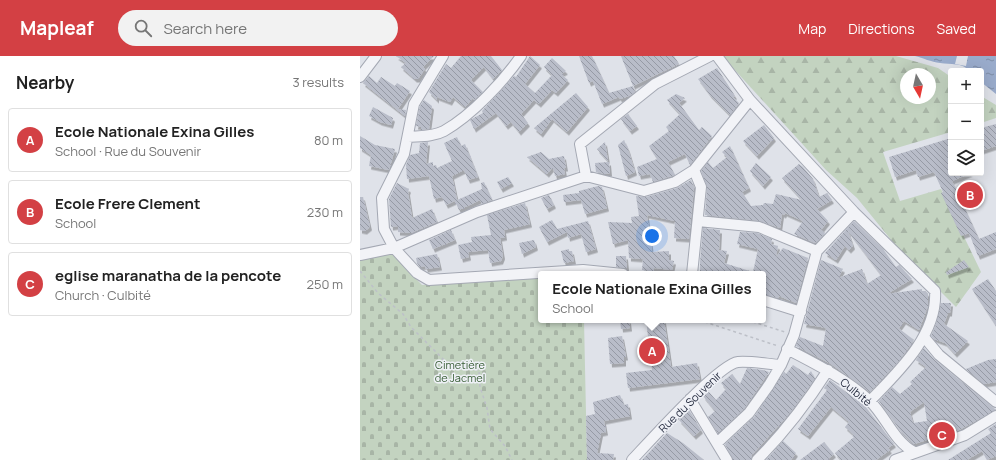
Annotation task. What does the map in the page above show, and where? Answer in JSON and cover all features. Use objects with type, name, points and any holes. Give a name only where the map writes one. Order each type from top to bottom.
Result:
[{"type":"street","points":[[360,77],[376,56]]},
{"type":"street","points":[[443,56],[414,104],[404,154],[382,198],[384,229],[394,248],[416,274],[429,280],[538,273]]},
{"type":"street","points":[[408,137],[427,136],[443,132],[468,114],[500,82],[521,56]]},
{"type":"street","points":[[586,176],[580,144],[656,84],[710,56]]},
{"type":"street","points":[[717,56],[750,100],[854,212],[935,291],[936,304],[932,320],[924,337],[898,371],[870,401]]},
{"type":"street","points":[[360,255],[394,248],[477,212],[586,176],[644,191],[675,182],[694,170],[750,100]]},
{"type":"street","points":[[692,271],[701,187],[694,170]]},
{"type":"street","points":[[718,442],[749,413],[781,365],[794,335],[817,251],[854,212]]},
{"type":"street","points":[[698,221],[759,227],[817,251]]},
{"type":"street","points":[[567,271],[592,271]]},
{"type":"street","points":[[766,301],[801,312]]},
{"type":"street","points":[[924,337],[939,356],[996,402]]},
{"type":"street","name":"Culbité","points":[[787,350],[828,370],[870,401],[905,447],[914,452]]},
{"type":"street","name":"Rue du Souvenir","points":[[632,460],[690,399],[721,371],[736,362],[781,365]]},
{"type":"street","points":[[757,460],[780,437],[805,406],[828,370]]},
{"type":"street","points":[[690,399],[718,442],[727,460]]},
{"type":"street","points":[[895,460],[965,435],[996,416]]},
{"type":"path","points":[[360,271],[378,293],[403,314],[411,327],[446,362],[462,368],[479,370],[480,387],[487,408],[490,429],[505,446],[512,460]]},
{"type":"path","points":[[708,323],[787,350]]},
{"type":"path","points":[[756,323],[794,335]]},
{"type":"green space","points":[[722,56],[896,56],[938,68],[948,75],[948,133],[883,152],[900,201],[941,189],[981,272],[956,307],[901,252],[857,198],[826,170]]},
{"type":"green space","points":[[984,98],[996,105],[996,118],[984,122]]},
{"type":"green space","name":"Cimetière de Jacmel","points":[[392,254],[422,285],[538,277],[538,323],[584,323],[587,460],[360,460],[360,259]]},
{"type":"water","points":[[915,56],[996,56],[996,94],[984,84],[984,68],[967,68],[959,65],[937,62]]},
{"type":"pier","points":[[957,56],[968,56],[966,66],[955,64]]},
{"type":"building","points":[[396,56],[434,56],[423,67],[425,69],[418,79],[415,79],[401,67],[406,63]]},
{"type":"building","points":[[461,56],[491,56],[502,70],[493,79],[484,67],[471,80],[483,92],[474,100],[473,98],[465,107],[453,97],[450,102],[437,97],[437,100],[429,92],[446,64],[451,68]]},
{"type":"building","points":[[530,56],[540,65],[525,84],[535,93],[552,75],[544,67],[552,58],[566,71],[561,74],[568,80],[556,93],[552,90],[539,104],[534,100],[521,114],[528,123],[519,132],[511,122],[506,126],[496,113],[474,129],[470,120],[483,113],[482,111],[514,76],[516,77]]},
{"type":"building","points":[[579,56],[592,56],[609,93],[633,86],[635,92],[629,96],[620,99],[619,97],[602,104],[593,81],[589,83]]},
{"type":"building","points":[[621,56],[674,56],[679,64],[633,86]]},
{"type":"building","points":[[717,68],[735,96],[733,97],[739,103],[730,115],[710,95],[698,79]]},
{"type":"building","points":[[369,76],[377,83],[381,77],[395,86],[397,83],[410,91],[398,109],[406,110],[405,116],[363,83]]},
{"type":"building","points":[[576,93],[588,107],[567,132],[552,119],[541,134],[534,128]]},
{"type":"building","points":[[676,94],[685,98],[679,103],[699,130],[702,127],[712,136],[690,165],[685,154],[668,162],[675,175],[653,182],[650,174],[639,176],[637,167],[657,159],[649,146],[669,131],[666,127],[680,114],[667,100]]},
{"type":"building","points":[[424,100],[432,106],[429,129],[421,130],[421,127],[416,126],[420,106]]},
{"type":"building","points":[[373,107],[393,118],[391,125],[380,122],[369,116]]},
{"type":"building","points":[[628,114],[637,126],[630,131],[621,119]]},
{"type":"building","points":[[996,124],[996,146],[984,150],[984,140],[984,127]]},
{"type":"building","points":[[764,125],[774,138],[757,156],[743,141]]},
{"type":"building","points":[[360,136],[375,145],[395,149],[389,170],[369,166],[371,155],[360,148]]},
{"type":"building","points":[[457,137],[461,146],[465,144],[478,177],[468,180],[464,170],[452,176],[457,200],[446,205],[442,197],[434,199],[429,176],[407,179],[406,165],[410,155],[419,153],[420,143],[428,142],[426,164],[433,162],[433,166],[436,165],[437,168],[452,161],[444,143]]},
{"type":"building","points":[[948,139],[948,176],[964,176],[952,181],[979,239],[996,232],[996,249],[978,256],[969,233],[961,236],[941,193],[943,192],[934,172],[918,177],[916,170],[895,177],[889,157]]},
{"type":"building","points":[[624,140],[635,172],[626,176],[618,145]]},
{"type":"building","points":[[605,142],[608,161],[597,149]]},
{"type":"building","points":[[730,146],[749,188],[742,192],[751,206],[763,205],[764,203],[773,204],[776,194],[802,200],[782,178],[799,164],[803,167],[813,179],[819,197],[827,193],[832,200],[817,209],[828,221],[821,230],[825,233],[820,239],[815,243],[794,234],[803,221],[785,213],[784,215],[782,214],[780,228],[760,221],[705,215],[707,187],[701,171],[708,162],[713,168],[727,157],[722,152]]},
{"type":"building","points":[[541,152],[549,159],[564,156],[566,168],[564,168],[565,174],[555,176],[553,167],[547,174],[527,157]]},
{"type":"building","points":[[609,162],[610,173],[605,174],[596,172],[595,163]]},
{"type":"building","points":[[756,163],[771,177],[763,186],[750,171]]},
{"type":"building","points":[[508,177],[512,183],[501,189],[497,182]]},
{"type":"building","points":[[691,180],[694,188],[689,239],[674,238],[675,221],[647,215],[652,252],[669,251],[669,260],[674,261],[672,270],[654,268],[654,271],[642,270],[643,259],[629,258],[628,240],[613,244],[608,222],[632,223],[631,217],[639,216],[636,196],[646,197],[677,188]]},
{"type":"building","points":[[484,182],[492,200],[482,204],[480,200],[459,210],[455,201],[482,189],[481,183]]},
{"type":"building","points":[[397,183],[409,189],[408,192],[412,218],[432,209],[437,222],[411,233],[398,232],[398,226],[391,227],[389,199]]},
{"type":"building","points":[[598,186],[602,187],[607,208],[585,214],[581,200],[564,202],[563,195],[579,193],[579,191]]},
{"type":"building","points":[[549,195],[554,205],[547,209],[541,198]]},
{"type":"building","points":[[360,197],[363,197],[370,227],[365,231],[360,230]]},
{"type":"building","points":[[525,203],[530,224],[504,230],[505,237],[500,238],[503,256],[501,261],[490,263],[488,250],[468,252],[469,257],[461,259],[458,245],[472,242],[471,237],[491,235],[487,215]]},
{"type":"building","points":[[552,220],[557,229],[588,221],[596,249],[586,252],[581,234],[568,238],[567,232],[547,242],[539,227]]},
{"type":"building","points":[[854,221],[883,249],[896,267],[899,265],[912,279],[887,294],[922,289],[922,291],[925,291],[928,294],[928,306],[919,330],[904,321],[899,328],[897,327],[914,340],[899,361],[870,392],[831,364],[796,346],[800,337],[823,346],[826,328],[804,324],[821,260],[843,269],[838,278],[862,269],[867,284],[881,275],[848,231],[853,246],[849,250],[845,246],[836,260],[825,253]]},
{"type":"building","points":[[703,228],[720,230],[719,250],[727,251],[724,263],[750,271],[700,271]]},
{"type":"building","points":[[451,230],[455,240],[433,249],[429,240]]},
{"type":"building","points":[[740,232],[757,233],[772,239],[771,244],[778,246],[776,257],[783,248],[808,258],[796,303],[779,296],[778,298],[766,295],[766,271],[753,271],[758,249],[737,244]]},
{"type":"building","points":[[534,240],[536,247],[522,254],[519,243]]},
{"type":"building","points":[[569,249],[569,251],[572,251],[574,261],[564,263],[561,251]]},
{"type":"building","points":[[437,254],[440,267],[426,269],[425,266],[420,267],[417,263],[416,258]]},
{"type":"building","points":[[616,256],[626,256],[627,268],[616,267]]},
{"type":"building","points":[[964,260],[969,267],[947,275],[946,272]]},
{"type":"building","points":[[988,279],[996,291],[996,326],[972,289]]},
{"type":"building","points":[[941,303],[951,303],[950,313],[948,313],[944,324],[968,341],[955,354],[945,343],[934,339],[931,336],[936,324]]},
{"type":"building","points":[[620,323],[629,323],[630,328],[621,329]]},
{"type":"building","points":[[646,323],[664,323],[671,367],[697,363],[700,379],[628,388],[626,373],[652,370]]},
{"type":"building","points":[[622,336],[626,357],[624,357],[624,363],[610,364],[608,338]]},
{"type":"building","points":[[924,348],[935,360],[996,410],[959,430],[914,444],[901,431],[879,401],[892,387],[900,394],[912,384],[910,382],[926,367],[916,360]],"holes":[[[924,402],[927,421],[913,423],[910,412]]]},
{"type":"building","points":[[996,359],[996,382],[984,384],[966,369],[988,360]]},
{"type":"building","points":[[793,365],[808,375],[811,371],[815,379],[790,413],[752,455],[751,460],[733,460],[725,444],[754,417],[784,372],[786,374]]},
{"type":"building","points":[[747,368],[769,372],[744,409],[718,433],[708,417],[715,411],[703,396],[709,392],[716,400],[726,389],[721,383],[732,374],[740,384]]},
{"type":"building","points":[[830,380],[865,406],[894,444],[888,448],[890,450],[876,460],[841,460],[835,453],[854,437],[852,436],[854,435],[845,427],[849,422],[831,407],[808,436],[798,429],[827,390],[824,388]]},
{"type":"building","points":[[620,395],[624,405],[628,404],[630,416],[604,421],[606,432],[601,433],[597,453],[614,454],[613,460],[587,460],[586,416],[595,414],[593,402]]},
{"type":"building","points":[[689,410],[701,430],[694,436],[679,420]]},
{"type":"building","points":[[996,424],[996,456],[987,460],[982,451],[967,460],[948,460],[991,433],[988,429]]},
{"type":"building","points":[[667,433],[683,443],[704,460],[642,460]]},
{"type":"building","points":[[783,441],[796,453],[791,460],[766,460]]},
{"type":"building","points":[[824,442],[834,454],[827,460],[800,460]]},
{"type":"place","name":"Ecole Frere Clement","points":[[970,195]]},
{"type":"place","name":"Ecole Nationale Exina Gilles","points":[[652,351]]},
{"type":"place","name":"eglise maranatha de la pencote","points":[[942,435]]}]
